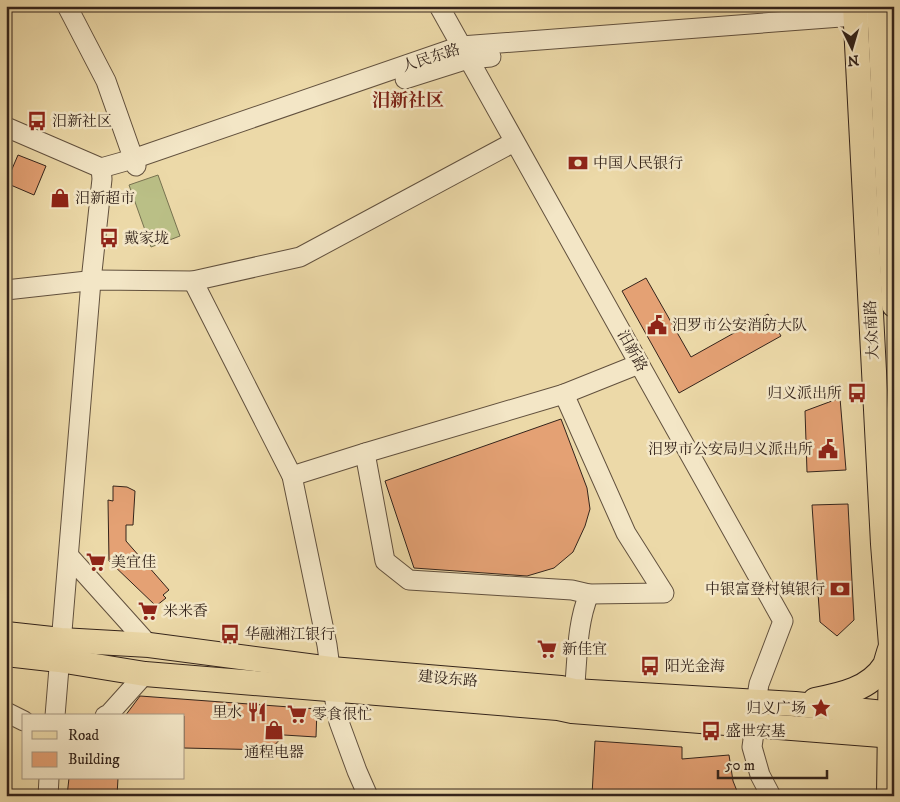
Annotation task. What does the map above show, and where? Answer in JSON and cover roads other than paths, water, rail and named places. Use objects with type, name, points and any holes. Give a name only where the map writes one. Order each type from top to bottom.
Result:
[{"type":"main road","name":"大众南路","points":[[856,16],[883,544],[891,645],[892,725],[889,796]]},
{"type":"main road","name":"大众南路","points":[[885,17],[894,305]]},
{"type":"main road","name":"建设东路","points":[[6,634],[145,674],[332,680],[892,725]]},
{"type":"main road","name":"建设东路","points":[[6,654],[149,645],[332,680]]},
{"type":"main road","points":[[795,704],[844,694],[860,688],[885,664],[891,645]]},
{"type":"main road","name":"建设东路","points":[[756,714],[795,704],[892,725]]},
{"type":"street","points":[[67,6],[106,81],[134,163]]},
{"type":"street","points":[[426,6],[459,55]]},
{"type":"street","name":"汨新路","points":[[439,6],[459,55],[509,145],[633,366],[783,621],[759,684],[752,747],[760,775],[772,796]]},
{"type":"street","name":"人民东路","points":[[107,172],[459,55],[856,16],[885,17]]},
{"type":"street","points":[[6,127],[107,172]]},
{"type":"street","points":[[6,138],[107,172]]},
{"type":"street","points":[[6,290],[94,281],[193,281],[300,257],[509,145]]},
{"type":"street","points":[[55,714],[67,651],[94,281],[107,172]]},
{"type":"street","points":[[193,281],[292,476],[339,722],[368,796]]},
{"type":"street","points":[[292,476],[564,394],[633,366]]},
{"type":"street","points":[[364,453],[385,561],[409,580],[580,592],[664,593],[626,533],[564,394]]},
{"type":"street","points":[[74,561],[149,645]]},
{"type":"street","points":[[566,700],[575,664],[583,608],[580,592]]},
{"type":"street","points":[[107,714],[121,702],[145,674]]},
{"type":"street","points":[[6,712],[22,720]]},
{"type":"street","points":[[48,796],[49,780]]},
{"type":"place","name":"汨新社区","points":[[37,121]]},
{"type":"place","name":"中国人民银行","points":[[578,163]]},
{"type":"place","name":"汨新超市","points":[[60,198]]},
{"type":"place","name":"戴家垅","points":[[109,238]]},
{"type":"place","name":"汨罗市公安消防大队","points":[[657,325]]},
{"type":"place","name":"归义派出所","points":[[857,393]]},
{"type":"place","name":"汨罗市公安局归义派出所","points":[[828,449]]},
{"type":"place","name":"美宜佳","points":[[96,562]]},
{"type":"place","name":"中银富登村镇银行","points":[[840,589]]},
{"type":"place","name":"米米香","points":[[148,611]]},
{"type":"place","name":"华融湘江银行","points":[[230,634]]},
{"type":"place","name":"新佳宜","points":[[547,649]]},
{"type":"place","name":"阳光金海","points":[[650,666]]},
{"type":"place","name":"归义广场","points":[[821,708]]},
{"type":"place","name":"里水","points":[[257,712]]},
{"type":"place","name":"零食很忙","points":[[297,714]]},
{"type":"place","name":"通程电器","points":[[274,730]]},
{"type":"place","name":"盛世宏基","points":[[711,731]]},
{"type":"district","name":"汨新社区","points":[[408,101]]}]
